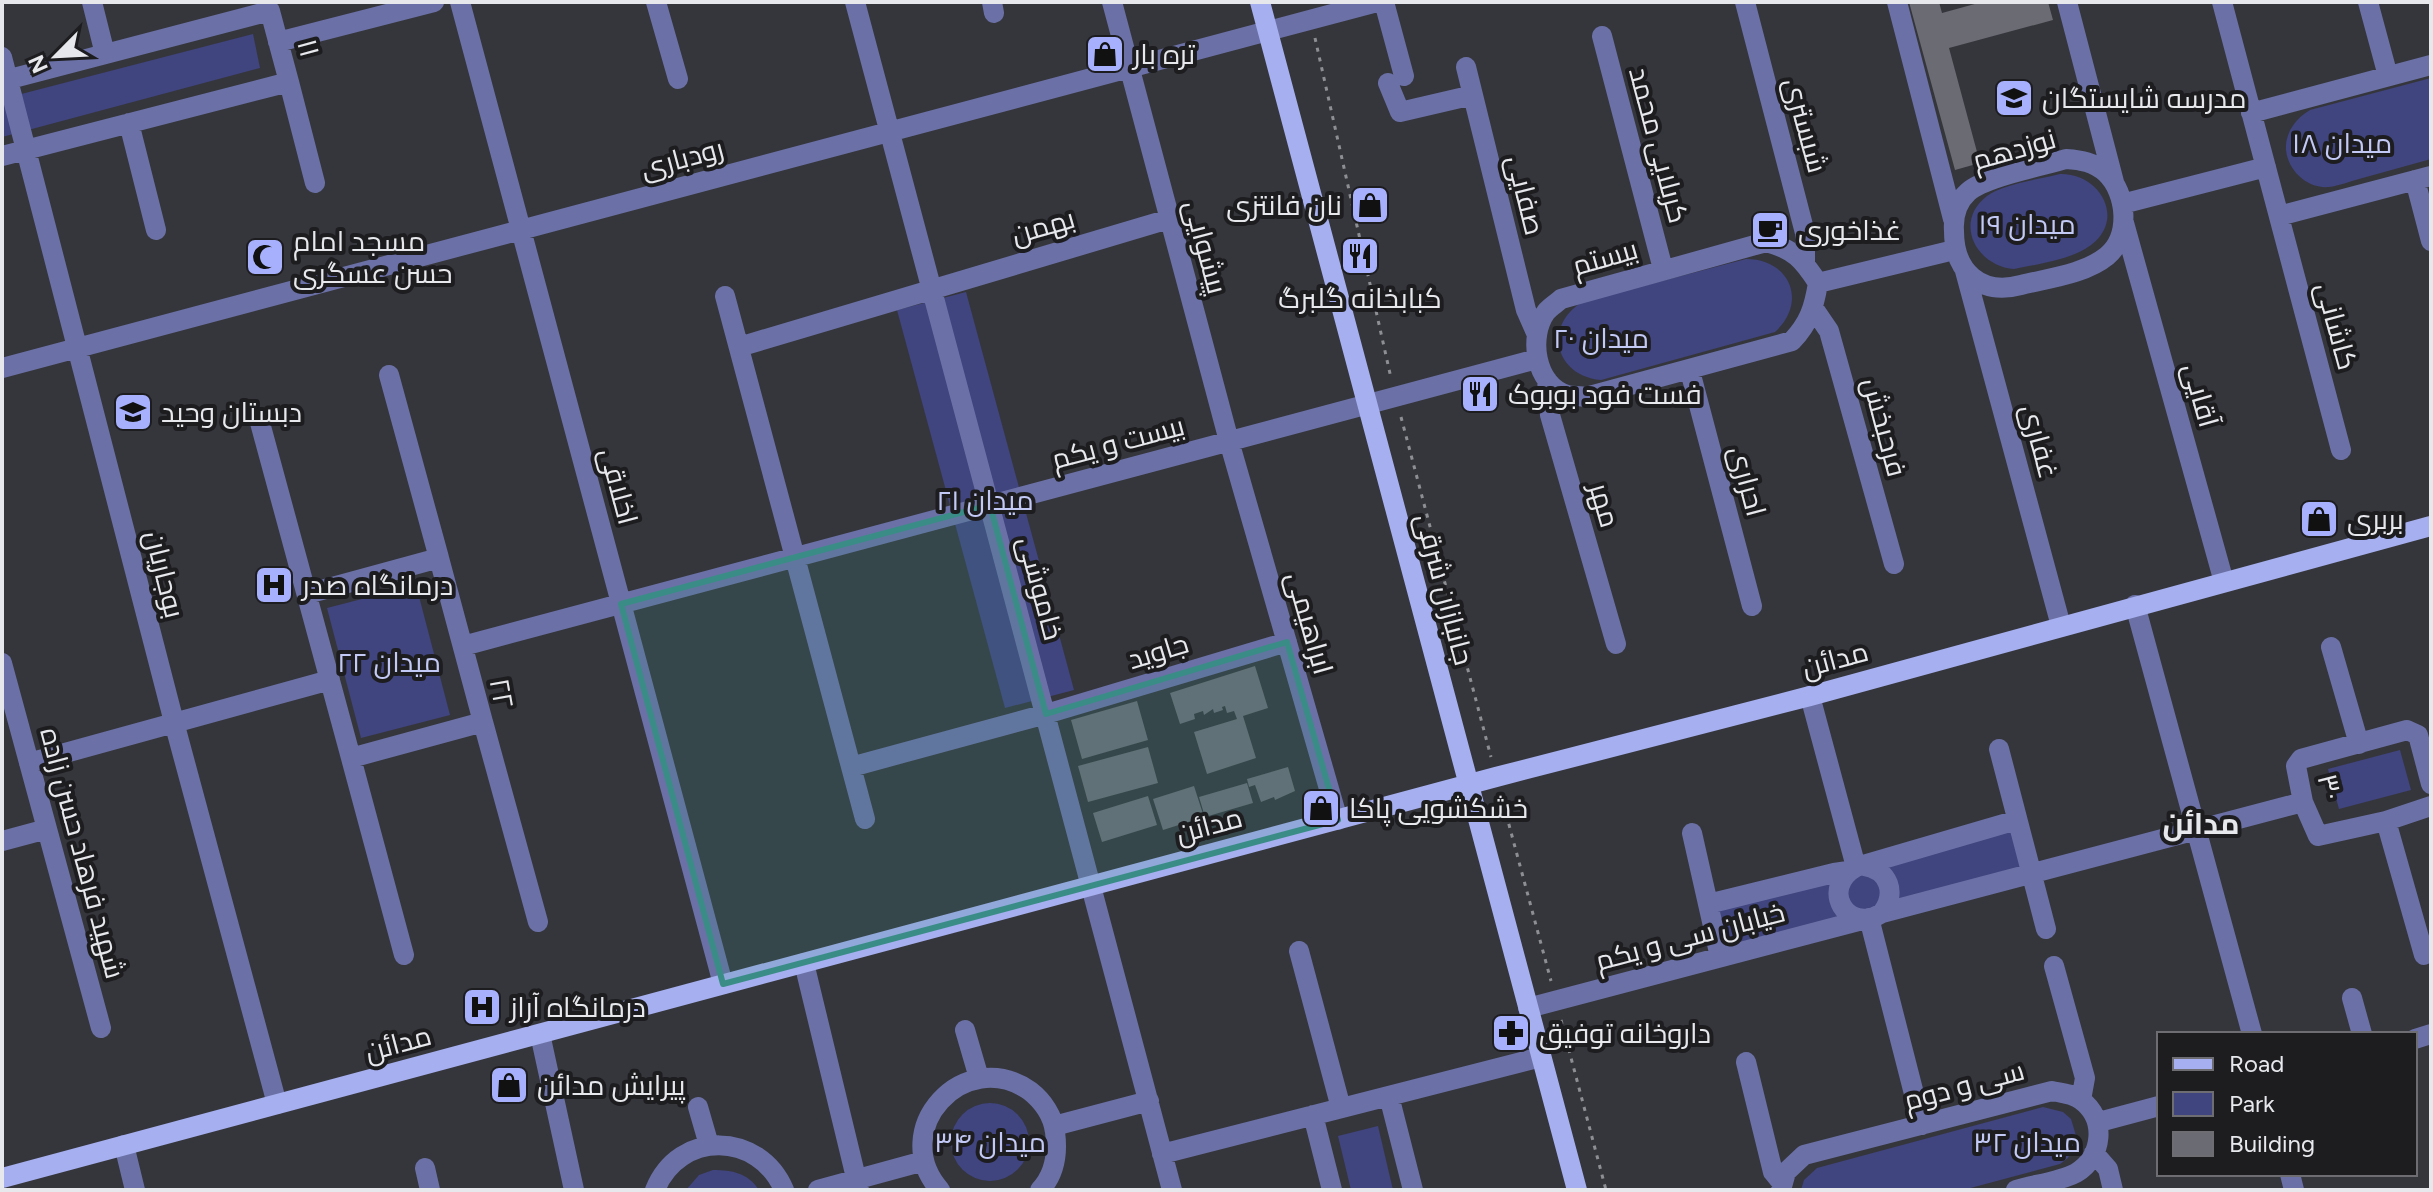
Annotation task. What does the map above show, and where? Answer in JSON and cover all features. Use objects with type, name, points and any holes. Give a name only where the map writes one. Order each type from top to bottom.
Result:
[{"type":"main road","name":"جانبازان شرقی","points":[[1260,2],[1577,1190]]},
{"type":"main road","name":"مدائن","points":[[2,1178],[1468,784],[1810,696],[2431,526]]},
{"type":"street","points":[[92,2],[105,54]]},
{"type":"street","points":[[278,42],[434,2]]},
{"type":"street","name":"اخلاقی","points":[[460,2],[723,984]]},
{"type":"street","points":[[656,2],[678,79]]},
{"type":"street","name":"خاموشی","points":[[855,2],[1172,1190]]},
{"type":"street","name":"پیشوایی","points":[[1112,2],[1229,441]]},
{"type":"street","name":"رودباری","points":[[2,368],[1377,2]]},
{"type":"street","points":[[1384,2],[1400,112],[1473,95]]},
{"type":"street","name":"شبستری","points":[[1745,2],[1805,233],[1805,263]]},
{"type":"street","points":[[1897,2],[1953,222],[1954,250],[1965,271],[1978,282],[1991,287],[2009,288],[2092,266],[2110,253],[2123,214],[2067,2]]},
{"type":"street","name":"کاشانی","points":[[2222,2],[2341,450]]},
{"type":"street","points":[[2368,2],[2388,76]]},
{"type":"street","name":"۱۱","points":[[2,156],[289,82],[269,6],[5,80]]},
{"type":"street","name":"کربلایی محمد","points":[[1602,36],[1663,269]]},
{"type":"street","name":"بوجاریان","points":[[2,57],[5,80],[277,1104]]},
{"type":"street","points":[[2251,113],[2431,65]]},
{"type":"street","name":"صفایی","points":[[1466,67],[1526,310],[1537,335]]},
{"type":"street","points":[[289,82],[315,183]]},
{"type":"street","points":[[129,123],[156,230]]},
{"type":"street","name":"نوزدهم","points":[[1953,222],[1958,203],[1970,190],[1985,182],[2066,159],[2087,161],[2104,171],[2114,182]]},
{"type":"street","points":[[2123,214],[2266,167]]},
{"type":"street","points":[[2279,216],[2423,178],[2431,241]]},
{"type":"street","name":"آقایی","points":[[2123,214],[2224,582]]},
{"type":"street","name":"بهمن","points":[[739,347],[1169,219]]},
{"type":"street","name":"بیستم","points":[[1537,335],[1546,312],[1561,299],[1766,242],[1786,247],[1805,263],[1818,283]]},
{"type":"street","points":[[1537,335],[1537,359],[1547,380],[1565,394],[1586,397],[1792,341],[1805,328],[1814,309],[1818,283],[1954,250]]},
{"type":"street","name":"غفاری","points":[[1965,271],[2061,626]]},
{"type":"street","points":[[725,296],[865,819]]},
{"type":"street","name":"فرحبخش","points":[[1814,309],[1829,331],[1894,564]]},
{"type":"street","name":"بیست و یکم","points":[[463,646],[1537,359]]},
{"type":"street","name":"احراری","points":[[1690,371],[1752,606]]},
{"type":"street","name":"۲۲","points":[[351,758],[483,722],[389,375]]},
{"type":"street","name":"مهر","points":[[1547,380],[1550,415],[1616,644]]},
{"type":"street","points":[[259,419],[404,955]]},
{"type":"street","name":"ابراهیمی","points":[[1229,441],[1338,820]]},
{"type":"street","points":[[307,594],[439,558]]},
{"type":"street","points":[[2135,605],[2251,1032]]},
{"type":"street","name":"جاوید","points":[[851,767],[1046,714],[1287,642]]},
{"type":"street","points":[[2331,647],[2359,744]]},
{"type":"street","name":"شهید فرهاد حسن زاده","points":[[2,663],[6,694],[29,763],[101,1028]]},
{"type":"street","points":[[29,763],[330,680]]},
{"type":"street","points":[[1810,696],[1856,868]]},
{"type":"street","points":[[483,722],[538,922]]},
{"type":"street","name":"۳۰","points":[[2430,773],[2418,735],[2407,730],[2297,761],[2303,802],[2318,836],[2386,821],[2431,806]]},
{"type":"street","points":[[1999,749],[2046,929]]},
{"type":"street","name":"خیابان سی و یکم","points":[[1528,1008],[2303,802]]},
{"type":"street","points":[[1708,904],[1856,868],[2017,820]]},
{"type":"street","points":[[2386,821],[2424,955]]},
{"type":"street","points":[[2,841],[47,829]]},
{"type":"street","points":[[1692,833],[1720,957]]},
{"type":"street","points":[[1856,868],[1881,872],[1891,888],[1890,897],[1872,917]]},
{"type":"street","points":[[1856,868],[1839,885],[1839,901],[1850,915],[1872,917]]},
{"type":"street","points":[[1872,917],[1922,1125]]},
{"type":"street","points":[[1299,951],[1341,1108]]},
{"type":"street","points":[[804,963],[858,1185]]},
{"type":"street","points":[[2016,1190],[2076,1173],[2094,1153],[2099,1140],[2099,1122],[2081,1100],[2085,1078],[2054,966]]},
{"type":"street","points":[[2352,998],[2361,1032]]},
{"type":"street","points":[[965,1030],[979,1078]]},
{"type":"street","points":[[540,1034],[574,1190]]},
{"type":"street","points":[[1162,1154],[1541,1057]]},
{"type":"street","points":[[1746,1062],[1773,1172],[1781,1187]]},
{"type":"street","points":[[940,1190],[932,1181],[924,1161],[922,1138],[928,1117],[940,1099],[958,1085],[979,1078],[999,1078],[1017,1083],[1033,1094],[1046,1108],[1054,1126],[1057,1147],[1054,1168],[1040,1190]]},
{"type":"street","name":"سی و دوم","points":[[1781,1187],[1786,1172],[1804,1155],[2052,1091],[2081,1100]]},
{"type":"street","points":[[1389,1096],[1413,1190]]},
{"type":"street","points":[[1054,1126],[1149,1101]]},
{"type":"street","points":[[698,1107],[709,1145]]},
{"type":"street","points":[[2099,1122],[2157,1107]]},
{"type":"street","points":[[1313,1115],[1332,1190]]},
{"type":"street","points":[[124,1145],[135,1190]]},
{"type":"street","points":[[655,1190],[668,1167],[687,1153],[709,1145],[729,1145],[749,1151],[766,1163],[784,1190]]},
{"type":"street","points":[[2094,1153],[2108,1169],[2113,1190]]},
{"type":"street","points":[[818,1190],[858,1185],[924,1161]]},
{"type":"street","points":[[425,1168],[430,1190]]},
{"type":"path","points":[[1311,19],[1395,396],[1606,1190]]},
{"type":"highlighted area","points":[[990,505],[1046,714],[1287,642],[1338,820],[723,984],[621,604]]},
{"type":"green space","points":[[253,34],[260,68],[2,137],[2,99]]},
{"type":"green space","name":"میدان ۱۸","points":[[2431,78],[2431,159],[2329,187],[2307,182],[2291,165],[2286,150],[2289,132],[2310,110]]},
{"type":"green space","name":"میدان ۱۹","points":[[2060,174],[2087,181],[2104,199],[2107,223],[2101,234],[2083,250],[2043,263],[2014,269],[1989,260],[1974,241],[1971,230],[1977,206],[2002,188]]},
{"type":"green space","name":"میدان ۲۰","points":[[1746,259],[1774,266],[1789,284],[1791,308],[1775,332],[1601,380],[1573,370],[1564,360],[1559,336],[1562,324],[1582,302]]},
{"type":"green space","name":"میدان ۲۱","points":[[966,292],[1074,690],[1005,708],[897,310]]},
{"type":"green space","name":"میدان ۲۲","points":[[416,585],[450,715],[361,738],[327,608]]},
{"type":"green space","points":[[2400,750],[2411,790],[2339,809],[2328,769]]},
{"type":"green space","points":[[2013,829],[2024,870],[1725,951],[1714,909]]},
{"type":"green space","name":"میدان ۳۴","points":[[990,1103],[1005,1106],[1018,1114],[1026,1127],[1029,1142],[1026,1157],[1018,1170],[1005,1178],[990,1181],[975,1178],[962,1170],[954,1157],[951,1142],[954,1127],[962,1114],[975,1106]]},
{"type":"green space","name":"میدان ۳۲","points":[[2043,1107],[2063,1112],[2071,1119],[2077,1139],[2068,1158],[2060,1164],[1963,1190],[1801,1190],[1804,1180],[1817,1168]]},
{"type":"green space","points":[[1378,1126],[1393,1190],[1351,1190],[1338,1136]]},
{"type":"green space","points":[[713,1170],[739,1174],[759,1190],[686,1190],[699,1175]]},
{"type":"building","points":[[1909,2],[1939,2],[1942,13],[1982,2],[2048,2],[2053,20],[1949,48],[1980,163],[1955,170]]},
{"type":"building","points":[[1255,666],[1268,708],[1243,716],[1256,758],[1207,774],[1194,732],[1237,719],[1234,711],[1227,713],[1225,706],[1214,713],[1213,709],[1204,715],[1203,711],[1194,714],[1195,719],[1180,724],[1170,693]]},
{"type":"building","points":[[1137,701],[1148,740],[1082,759],[1071,720]]},
{"type":"building","points":[[1148,747],[1158,783],[1088,802],[1078,766]]},
{"type":"building","points":[[1288,767],[1295,791],[1275,800],[1274,797],[1261,802],[1255,785],[1249,787],[1247,779]]},
{"type":"building","points":[[1247,783],[1253,803],[1205,817],[1199,797]]},
{"type":"building","points":[[1194,786],[1204,817],[1163,830],[1153,799]]},
{"type":"building","points":[[1148,796],[1157,825],[1102,842],[1093,813]]},
{"type":"place","name":"تره بار","points":[[1105,54]]},
{"type":"place","name":"مدرسه شایستگان","points":[[2014,98]]},
{"type":"place","name":"نان فانتزی","points":[[1370,205]]},
{"type":"place","name":"غذاخوری","points":[[1770,230]]},
{"type":"place","name":"کبابخانه گلبرگ","points":[[1360,256]]},
{"type":"place","name":"مسجد امام حسن عسگری","points":[[265,257]]},
{"type":"place","name":"فست فود بوبوک","points":[[1480,394]]},
{"type":"place","name":"دبستان وحید","points":[[133,412]]},
{"type":"place","name":"بربری","points":[[2319,519]]},
{"type":"place","name":"درمانگاه صدر","points":[[274,585]]},
{"type":"place","name":"خشکشویی پاکا","points":[[1321,808]]},
{"type":"place","name":"درمانگاه آراز","points":[[482,1007]]},
{"type":"place","name":"داروخانه توفیق","points":[[1511,1033]]},
{"type":"place","name":"پیرایش مدائن","points":[[509,1085]]},
{"type":"district","name":"مدائن","points":[[2201,823]]}]
